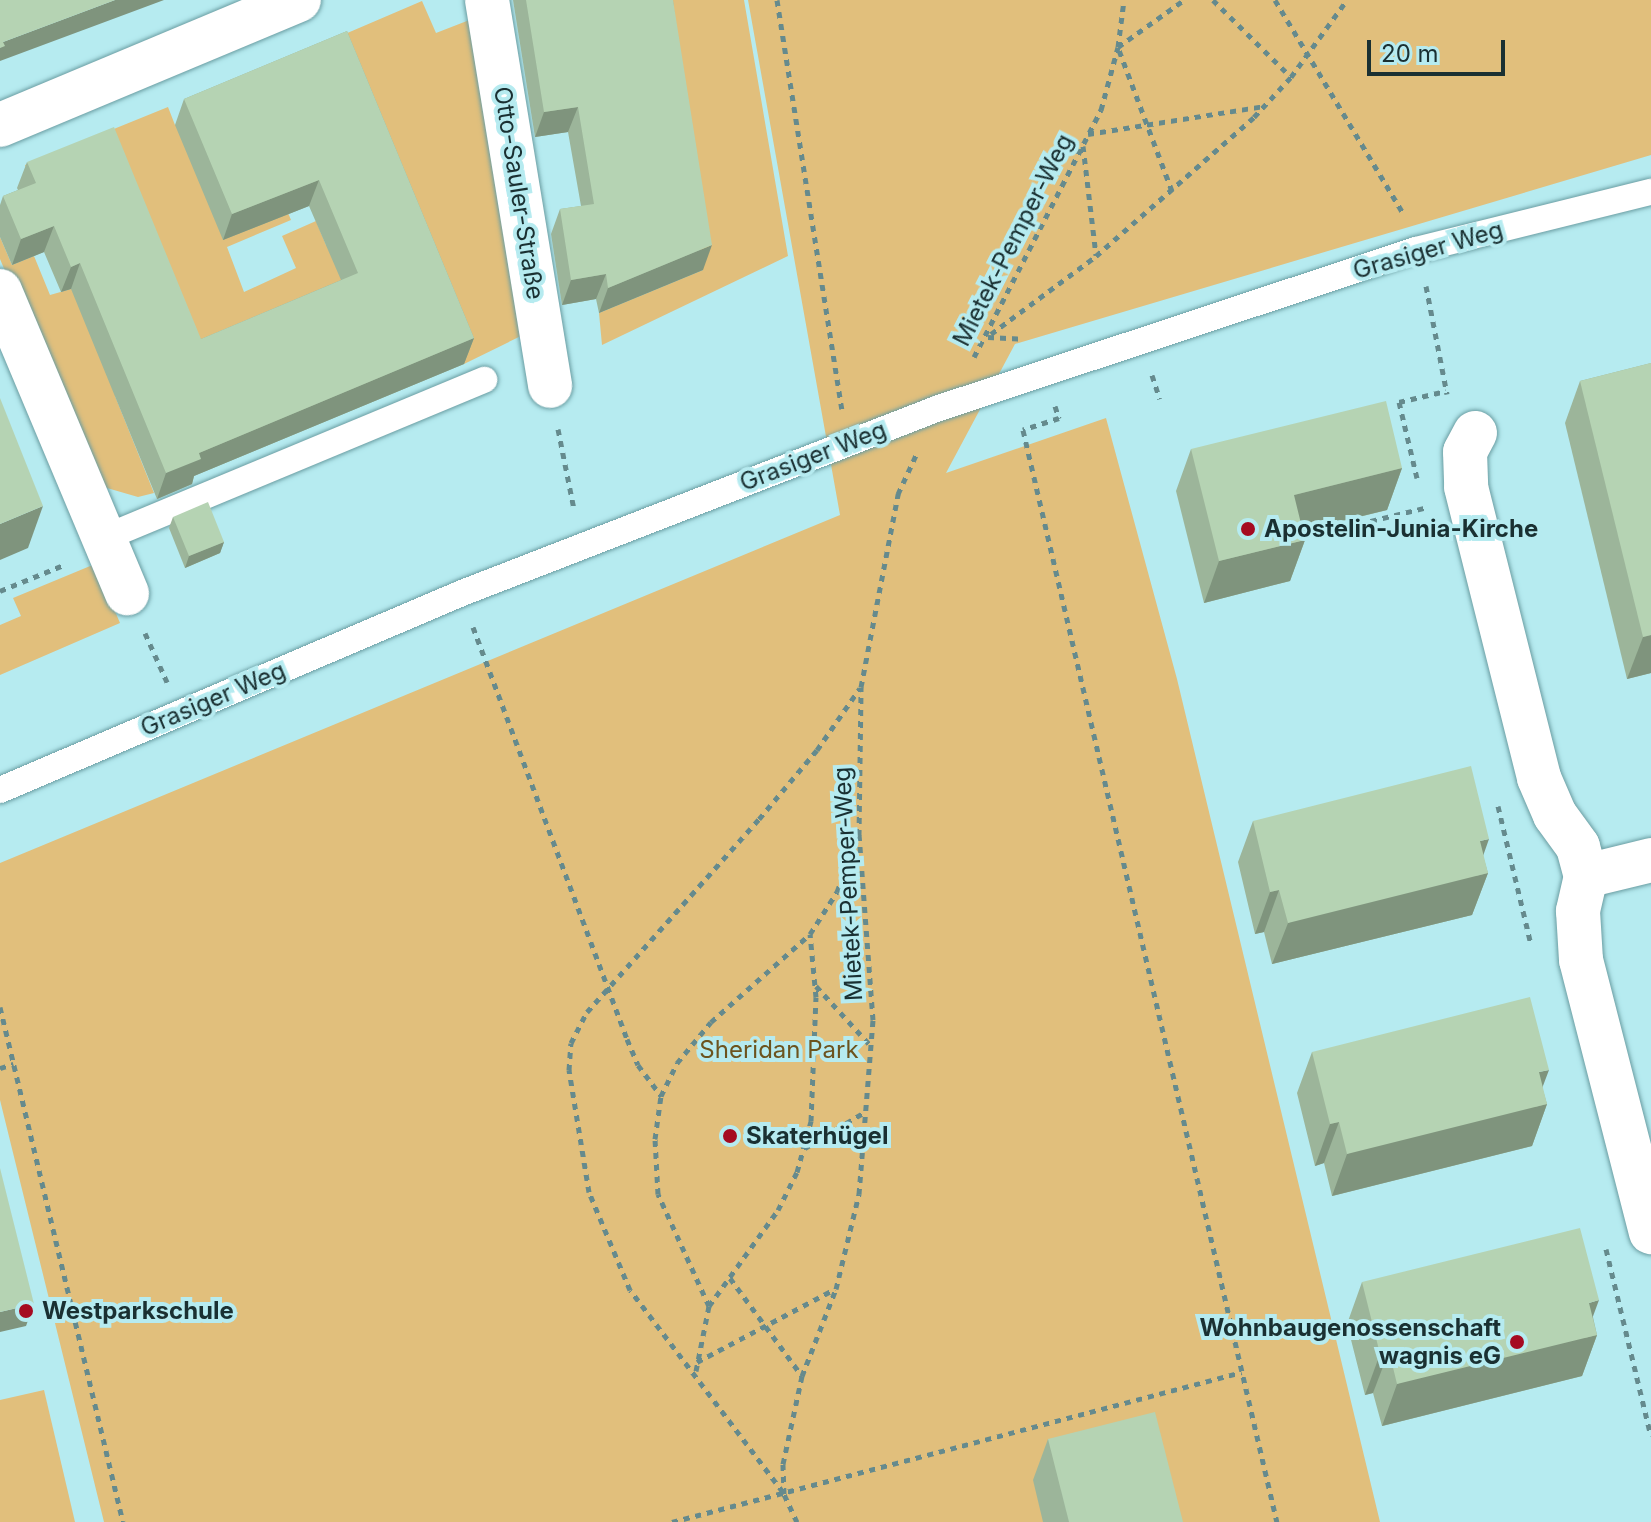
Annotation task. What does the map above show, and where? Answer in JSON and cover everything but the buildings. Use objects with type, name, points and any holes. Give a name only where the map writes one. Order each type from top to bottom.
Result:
[{"type":"street","points":[[0,125],[299,0]]},
{"type":"street","name":"Otto-Sauler-Straße","points":[[487,0],[550,386]]},
{"type":"street","points":[[0,291],[127,593]]},
{"type":"street","points":[[1470,443],[1466,487],[1539,778],[1555,815],[1578,847],[1586,876],[1578,911],[1581,960],[1651,1232]]},
{"type":"street","points":[[1586,876],[1651,860]]},
{"type":"lane","name":"Grasiger Weg","points":[[0,790],[462,593],[939,408],[1416,250],[1651,192]]},
{"type":"lane","points":[[106,543],[484,380]]},
{"type":"path","points":[[777,0],[847,442]]},
{"type":"path","name":"Mietek-Pemper-Weg","points":[[797,1522],[784,1494],[783,1464],[802,1376],[836,1289],[859,1194],[871,1046],[859,835],[861,687],[898,494],[939,408],[988,337],[1101,110],[1127,0]]},
{"type":"path","points":[[1172,191],[1150,124],[1118,47],[1184,0]]},
{"type":"path","points":[[1213,0],[1291,77]]},
{"type":"path","points":[[1275,0],[1306,57],[1409,223],[1446,391],[1470,443]]},
{"type":"path","points":[[988,337],[1096,256],[1264,106],[1291,77],[1347,0]]},
{"type":"path","points":[[1087,134],[1264,106]]},
{"type":"path","points":[[1083,142],[1096,256]]},
{"type":"path","points":[[988,337],[1030,340],[1059,418],[1023,430],[1277,1522]]},
{"type":"path","points":[[550,386],[582,546]]},
{"type":"path","points":[[1428,522],[1399,402],[1446,391]]},
{"type":"path","points":[[1287,542],[1425,508]]},
{"type":"path","points":[[0,591],[106,543]]},
{"type":"path","points":[[127,593],[180,712]]},
{"type":"path","points":[[462,593],[638,1065],[661,1096]]},
{"type":"path","points":[[784,1494],[696,1372],[630,1290],[605,1238],[578,1149],[569,1070],[571,1043],[587,1012],[817,750],[861,687]]},
{"type":"path","points":[[1494,789],[1534,955]]},
{"type":"path","points":[[709,1306],[658,1194],[655,1139],[661,1096],[677,1063],[711,1022],[810,934],[837,892],[859,835]]},
{"type":"path","points":[[696,1372],[709,1306],[778,1210],[804,1149],[811,1121],[815,985],[810,934]]},
{"type":"path","points":[[815,985],[871,1046]]},
{"type":"path","points":[[0,1007],[123,1522]]},
{"type":"path","points":[[0,1068],[13,1064]]},
{"type":"path","points":[[804,1149],[866,1112]]},
{"type":"path","points":[[1604,1240],[1651,1436]]},
{"type":"path","points":[[730,1278],[802,1376]]},
{"type":"path","points":[[697,1362],[836,1289]]},
{"type":"path","points":[[672,1522],[1242,1372]]},
{"type":"green space","points":[[660,0],[744,0],[788,256],[602,345],[599,313],[703,270]]},
{"type":"green space","name":"Sheridan Park","points":[[748,0],[1651,0],[1651,155],[1015,344],[946,473],[1106,418],[1177,679],[1380,1522],[104,1522],[0,1100],[0,863],[840,515]]},
{"type":"green space","points":[[422,1],[436,33],[472,19],[523,335],[464,364],[424,268],[115,396],[154,493],[138,497],[107,488],[88,468],[0,259],[0,237],[12,265],[34,256],[50,295],[71,289],[25,165],[168,107],[175,125],[257,139],[291,220],[227,247],[244,292],[296,268],[282,236],[316,221],[326,245],[338,37]]},
{"type":"green space","points":[[95,564],[120,623],[0,675],[0,625],[21,616],[13,598]]},
{"type":"green space","points":[[44,1390],[75,1522],[0,1522],[0,1400]]},
{"type":"place","name":"Apostelin-Junia-Kirche","points":[[1248,529]]},
{"type":"place","name":"Skaterhügel","points":[[730,1136]]},
{"type":"place","name":"Westparkschule","points":[[26,1311]]},
{"type":"place","name":"Wohnbaugenossenschaft wagnis eG","points":[[1517,1342]]}]
